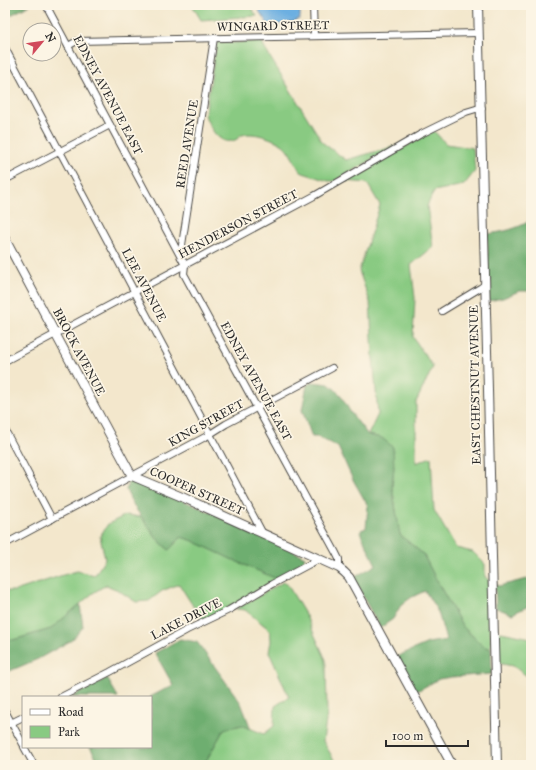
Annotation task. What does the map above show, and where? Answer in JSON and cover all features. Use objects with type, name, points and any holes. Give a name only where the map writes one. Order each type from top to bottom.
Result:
[{"type":"street","name":"EDNEY AVENUE EAST","points":[[46,5],[179,252],[185,265],[184,274],[336,553],[339,559],[339,568],[349,577],[452,765]]},
{"type":"street","points":[[313,5],[314,36]]},
{"type":"street","name":"EAST CHESTNUT AVENUE","points":[[478,5],[482,108],[497,765]]},
{"type":"street","name":"WINGARD STREET","points":[[68,46],[77,41],[479,33]]},
{"type":"street","name":"REED AVENUE","points":[[179,252],[182,245],[214,38]]},
{"type":"street","name":"LEE AVENUE","points":[[5,48],[263,534]]},
{"type":"street","name":"HENDERSON STREET","points":[[5,361],[314,196],[421,134],[466,112],[482,108]]},
{"type":"street","points":[[5,180],[110,125]]},
{"type":"street","name":"BROCK AVENUE","points":[[5,238],[132,476]]},
{"type":"street","points":[[442,311],[480,288],[485,283]]},
{"type":"street","name":"KING STREET","points":[[132,476],[332,368]]},
{"type":"street","points":[[5,430],[52,519]]},
{"type":"street","name":"COOPER STREET","points":[[5,544],[132,476],[339,568]]},
{"type":"street","name":"LAKE DRIVE","points":[[63,696],[187,630],[229,610],[272,584],[319,559]]},
{"type":"street","points":[[5,711],[22,742]]},
{"type":"street","points":[[5,726],[22,718]]},
{"type":"street","points":[[25,748],[34,765]]},
{"type":"green space","points":[[5,5],[30,5],[9,16]]},
{"type":"green space","points":[[192,5],[249,5],[257,16],[201,20]]},
{"type":"green space","points":[[217,41],[231,43],[262,41],[265,49],[323,143],[346,160],[396,146],[335,181],[328,181],[300,171],[285,147],[269,138],[247,134],[242,135],[236,140],[225,141],[216,135],[212,130],[205,115]]},
{"type":"green space","points":[[434,131],[446,144],[473,148],[475,171],[464,185],[434,191],[427,206],[433,247],[411,265],[415,298],[413,337],[433,367],[416,402],[416,463],[431,457],[434,510],[456,548],[473,552],[485,564],[485,577],[489,580],[491,649],[483,646],[463,627],[423,554],[400,535],[392,486],[394,467],[382,438],[368,435],[378,414],[370,302],[359,271],[380,205],[367,183],[345,181]]},
{"type":"green space","points":[[531,220],[531,291],[519,291],[503,298],[489,301],[487,234],[510,230]]},
{"type":"green space","points":[[312,382],[329,384],[340,394],[351,413],[368,435],[382,438],[393,447],[394,467],[392,486],[400,535],[423,554],[463,627],[483,646],[491,649],[492,674],[439,679],[417,691],[404,675],[398,660],[398,656],[428,643],[446,640],[438,612],[425,591],[412,597],[401,605],[393,619],[380,628],[353,578],[376,565],[361,534],[361,530],[366,528],[368,506],[352,478],[338,447],[318,437],[312,437],[302,410],[307,385]]},
{"type":"green space","points":[[132,480],[220,516],[305,557],[301,566],[277,579],[191,540],[181,537],[169,550],[157,539],[133,505],[126,490],[128,482]]},
{"type":"green space","points":[[126,515],[141,517],[157,539],[169,550],[181,537],[191,540],[277,579],[228,608],[202,620],[179,584],[162,591],[149,601],[136,602],[118,590],[106,585],[93,593],[51,629],[13,640],[5,638],[5,591],[15,591],[77,571],[95,575],[105,559],[100,536],[108,524]]},
{"type":"green space","points":[[531,578],[531,605],[512,614],[496,608],[495,584],[499,586]]},
{"type":"green space","points":[[283,582],[287,584],[305,614],[326,660],[327,714],[323,741],[337,765],[205,765],[224,729],[242,725],[264,734],[274,726],[275,706],[289,697],[269,652],[271,641],[270,630],[245,610],[236,609]]},
{"type":"green space","points":[[80,604],[83,627],[72,640],[38,659],[5,673],[5,638],[13,640],[51,629]]},
{"type":"green space","points":[[501,632],[531,638],[531,677],[527,676],[513,666],[497,663],[497,633]]},
{"type":"green space","points":[[180,639],[197,642],[241,703],[251,729],[242,725],[224,729],[205,765],[100,765],[91,748],[152,748],[152,696],[173,685],[155,653]]},
{"type":"green space","points":[[107,678],[117,696],[74,696]]},
{"type":"water","points":[[255,5],[300,5],[300,18],[294,22],[269,26]]}]
